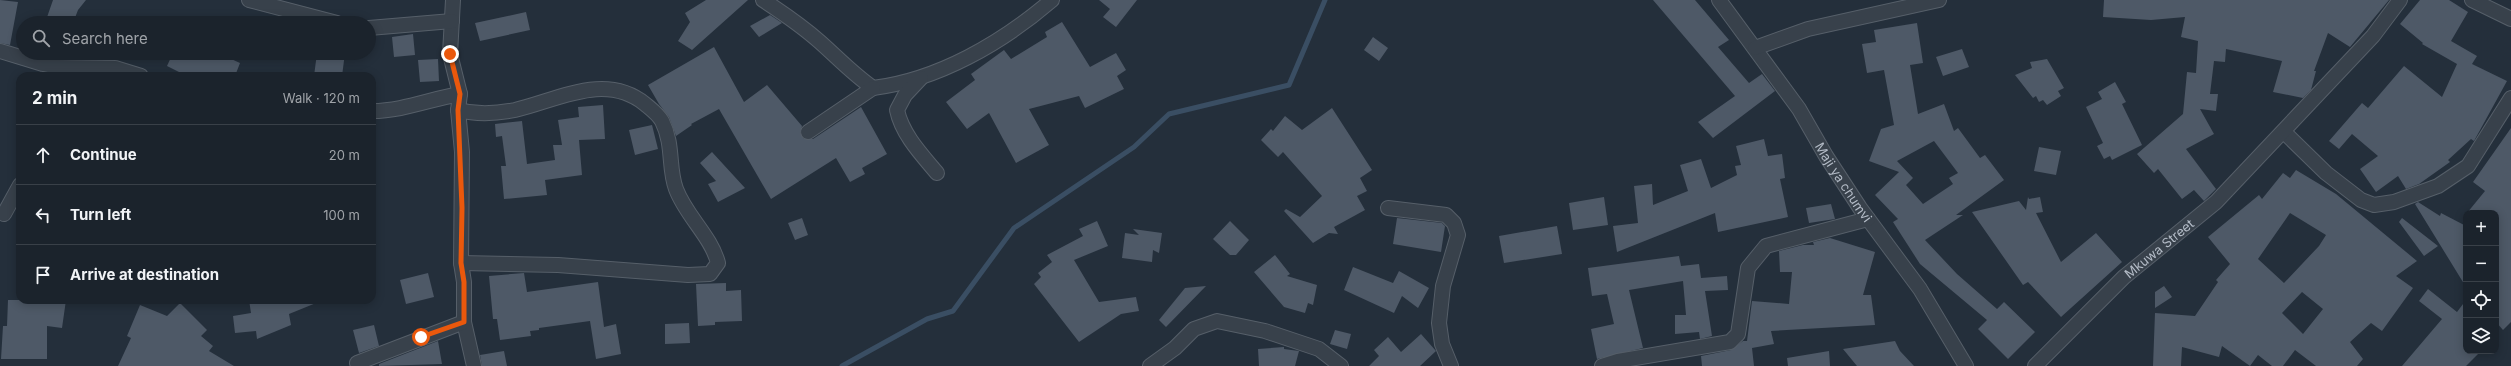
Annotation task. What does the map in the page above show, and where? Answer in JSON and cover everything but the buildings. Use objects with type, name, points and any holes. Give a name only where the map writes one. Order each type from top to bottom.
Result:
[{"type":"street","points":[[249,0],[310,16]]},
{"type":"street","points":[[453,0],[450,54],[460,94],[458,110],[462,152],[461,263],[464,282],[464,322],[474,366]]},
{"type":"street","points":[[763,0],[792,19],[820,42],[857,78],[873,88]]},
{"type":"street","points":[[808,132],[873,88],[921,77],[983,48],[1012,31],[1052,0]]},
{"type":"street","name":"Maji ya chumvi","points":[[1719,0],[1799,108],[1826,156],[1868,219],[1920,289],[1966,366]]},
{"type":"street","points":[[1755,48],[1808,29],[1939,0]]},
{"type":"street","name":"Mkuwa Street","points":[[2035,366],[2124,277],[2216,202],[2284,132],[2373,36],[2400,0]]},
{"type":"street","points":[[2472,0],[2511,19]]},
{"type":"street","points":[[376,27],[452,21]]},
{"type":"street","points":[[0,51],[16,55]]},
{"type":"street","points":[[33,60],[58,67],[89,71],[115,68],[128,72]]},
{"type":"street","points":[[921,77],[905,95],[897,110],[899,122],[910,139],[937,172]]},
{"type":"street","points":[[458,110],[482,114],[514,110],[572,92],[596,88],[627,92],[639,99],[662,120],[670,144],[676,189],[693,221],[710,243],[718,263],[710,274],[688,275],[600,267],[461,263]]},
{"type":"street","points":[[376,111],[414,106],[436,98],[460,94]]},
{"type":"street","points":[[2284,132],[2326,173],[2361,200],[2374,204],[2394,202],[2438,186],[2468,166],[2511,98]]},
{"type":"street","points":[[4,214],[16,192]]},
{"type":"street","points":[[1388,208],[1446,215],[1454,223],[1458,235],[1443,286],[1439,323],[1442,344],[1451,366]]},
{"type":"street","points":[[1602,366],[1618,361],[1730,342],[1738,334],[1748,268],[1766,246],[1868,219]]},
{"type":"street","points":[[1150,366],[1175,348],[1194,329],[1217,321],[1265,331],[1319,348],[1341,366]]},
{"type":"street","points":[[358,363],[464,322]]},
{"type":"waterway","points":[[842,366],[927,319],[953,311],[1014,228],[1134,147],[1169,114],[1289,85],[1325,0]]},
{"type":"route","points":[[421,337],[464,322],[464,282],[461,263],[462,152],[458,110],[460,94],[450,54]]}]
